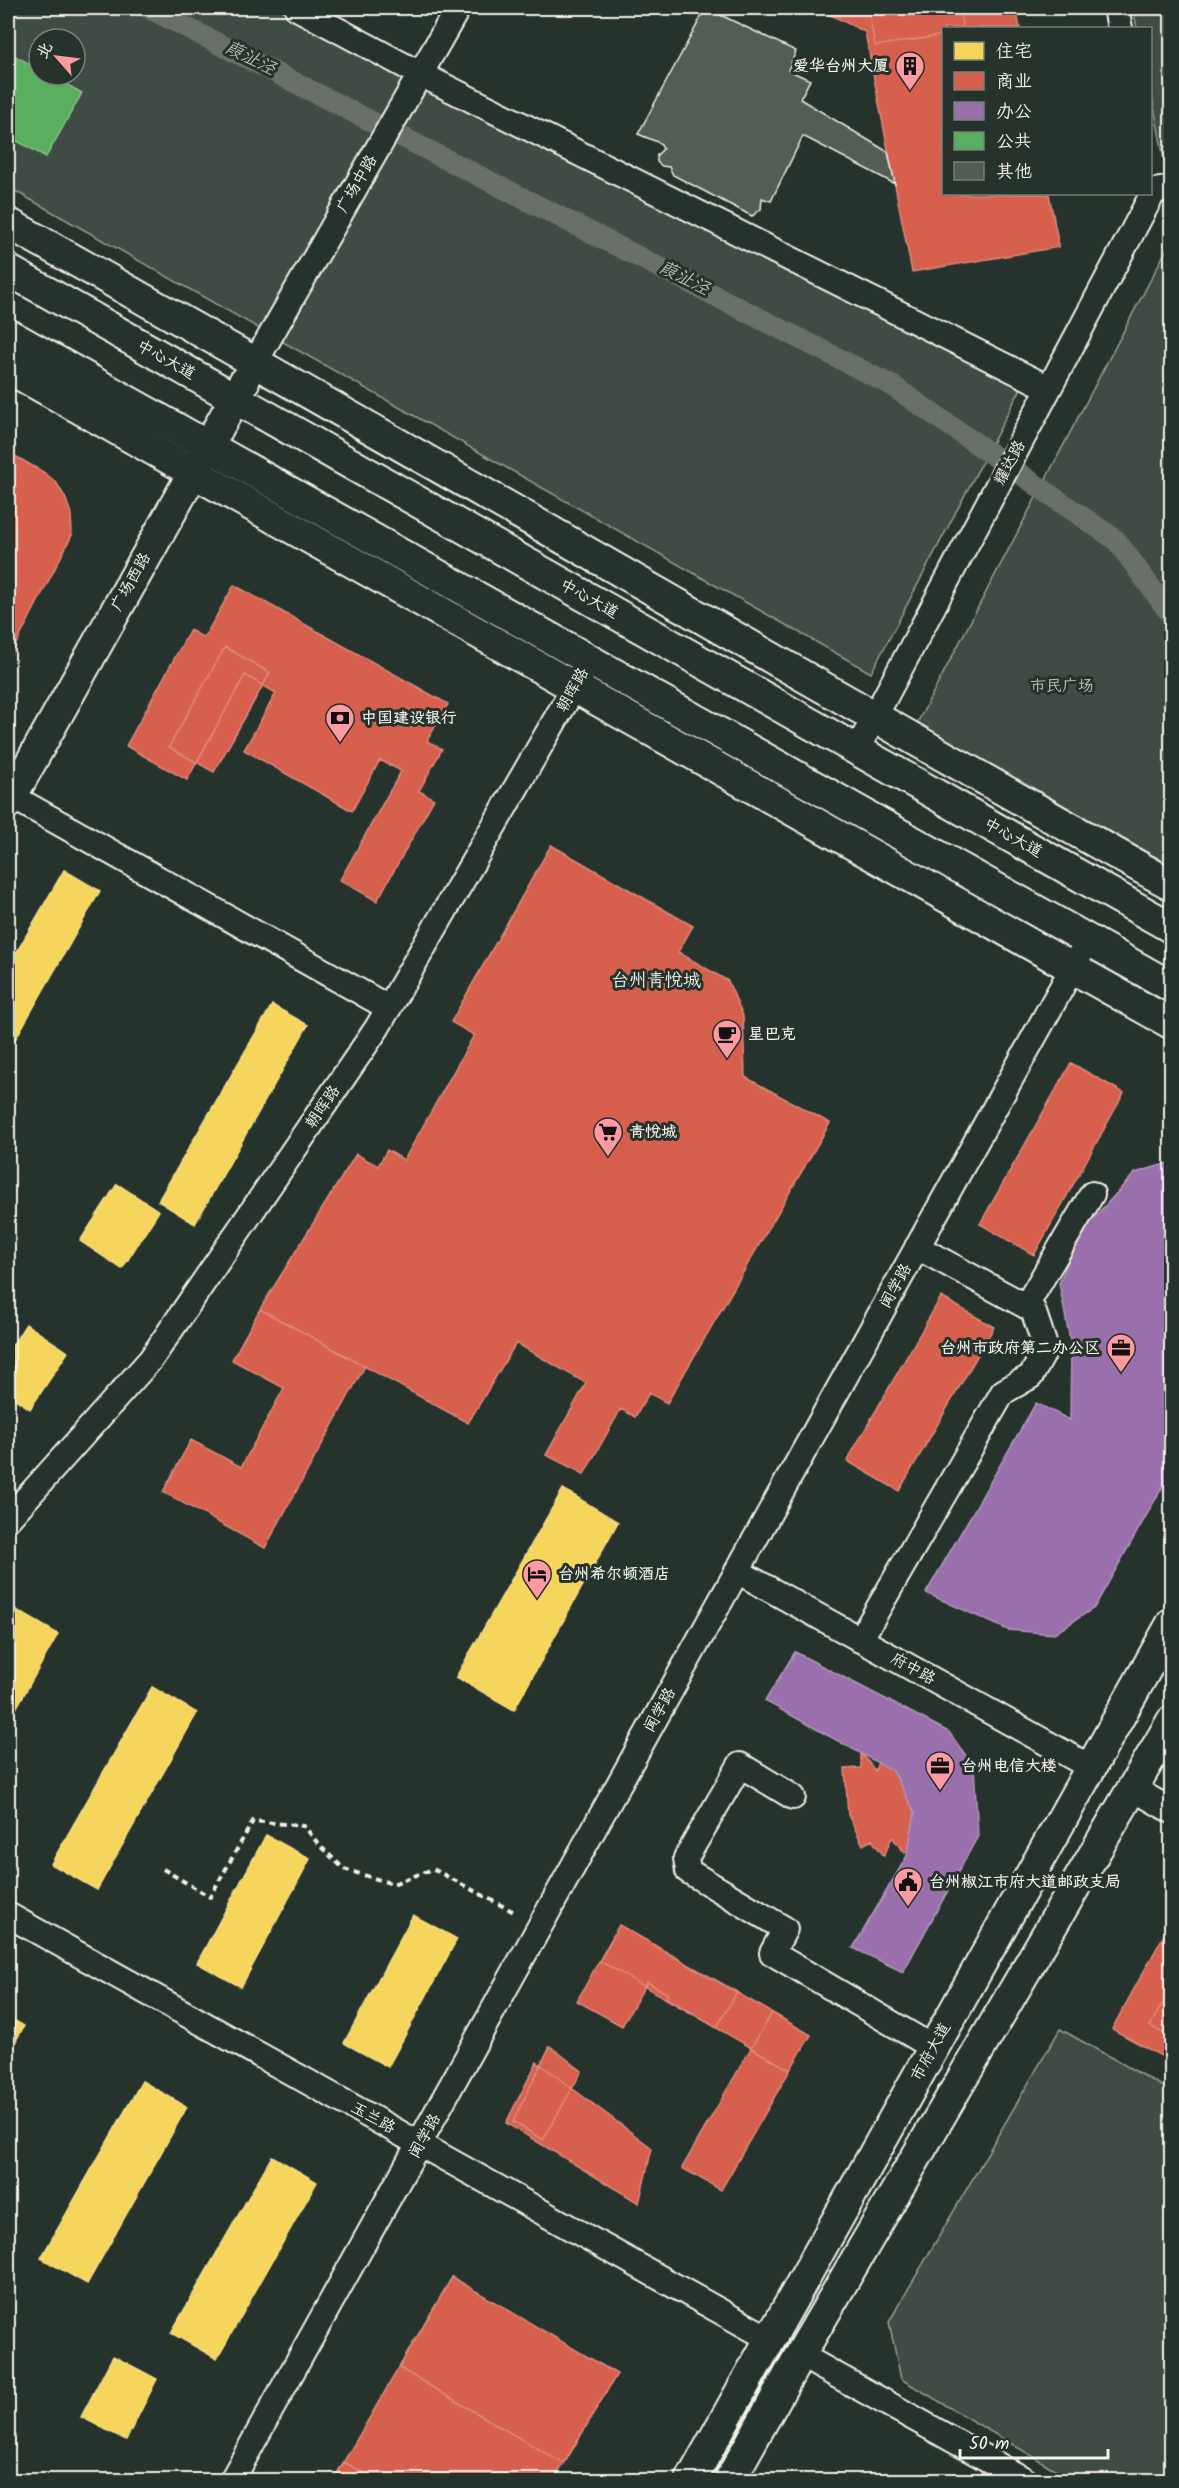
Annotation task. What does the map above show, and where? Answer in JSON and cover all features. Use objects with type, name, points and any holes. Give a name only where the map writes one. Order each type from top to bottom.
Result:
[{"type":"main road","points":[[8,223],[256,361],[1172,885]]},
{"type":"main road","name":"中心大道","points":[[8,270],[1172,928]]},
{"type":"main road","points":[[8,334],[1172,987]]},
{"type":"main road","name":"广场西路","points":[[9,800],[256,361]]},
{"type":"main road","points":[[8,368],[1172,1024]]},
{"type":"main road","name":"市府大道","points":[[691,2481],[1172,1623]]},
{"type":"main road","points":[[730,2481],[800,2355],[1172,1721]]},
{"type":"street","points":[[297,8],[414,83],[1049,388]]},
{"type":"street","name":"广场中路","points":[[256,361],[458,8]]},
{"type":"street","points":[[1116,8],[1120,27]]},
{"type":"street","name":"耀达路","points":[[856,750],[1159,184]]},
{"type":"street","name":"朝晖路","points":[[8,1519],[151,1359],[389,1008],[589,661]]},
{"type":"street","points":[[9,800],[389,1008]]},
{"type":"street","name":"闻学路","points":[[232,2481],[1088,940]]},
{"type":"street","points":[[1026,1306],[1092,1194]]},
{"type":"street","points":[[860,1640],[1003,1392],[1030,1376],[1046,1349],[1033,1310],[917,1247]]},
{"type":"street","name":"府中路","points":[[737,1570],[1090,1767]]},
{"type":"street","points":[[793,1797],[740,1765],[686,1858],[688,1871],[784,1929],[772,1953],[934,2048]]},
{"type":"street","points":[[1132,1788],[1172,1811]]},
{"type":"street","name":"玉兰路","points":[[8,1915],[770,2339]]},
{"type":"street","points":[[800,2355],[1025,2481]]},
{"type":"path","points":[[163,1869],[210,1897],[253,1821],[304,1826],[320,1846],[344,1869],[393,1884],[433,1869],[514,1912]]},
{"type":"green space","points":[[8,8],[297,8],[1027,377],[871,673],[8,187]]},
{"type":"green space","points":[[1133,8],[1171,8],[1171,194],[1152,97],[1152,27],[1137,27]]},
{"type":"green space","name":"市民广场","points":[[1171,241],[1171,876],[914,729]]},
{"type":"green space","points":[[1060,2029],[1171,2091],[1171,2480],[1073,2480],[901,2379],[889,2322]]},
{"type":"building: 住宅","points":[[64,870],[100,891],[8,1052],[8,967]]},
{"type":"building: 住宅","points":[[272,1005],[308,1025],[195,1224],[158,1201]]},
{"type":"building: 住宅","points":[[117,1184],[159,1211],[122,1269],[80,1241]]},
{"type":"building: 住宅","points":[[26,1324],[68,1352],[30,1409],[8,1394],[8,1352]]},
{"type":"building: 住宅","name":"台州希尔顿酒店","points":[[563,1489],[618,1522],[514,1710],[456,1677]]},
{"type":"building: 住宅","points":[[13,1608],[58,1634],[8,1723],[8,1617]]},
{"type":"building: 住宅","points":[[152,1687],[197,1713],[97,1890],[51,1864]]},
{"type":"building: 住宅","points":[[266,1835],[310,1859],[241,1987],[197,1963]]},
{"type":"building: 住宅","points":[[413,1915],[457,1939],[388,2067],[344,2043]]},
{"type":"building: 住宅","points":[[8,2017],[24,2026],[8,2055]]},
{"type":"building: 住宅","points":[[142,2081],[187,2107],[87,2284],[41,2258]]},
{"type":"building: 住宅","points":[[272,2156],[317,2182],[217,2359],[171,2333]]},
{"type":"building: 住宅","points":[[113,2356],[157,2379],[126,2440],[81,2417]]},
{"type":"building: 商业","name":"爱华台州大厦","points":[[817,8],[1016,8],[1020,27],[942,27],[942,195],[1049,195],[1059,247],[912,272],[865,32]]},
{"type":"building: 商业","points":[[868,8],[959,8],[963,27],[942,27],[942,35],[875,46]]},
{"type":"building: 商业","points":[[8,452],[56,482],[71,514],[72,535],[8,660]]},
{"type":"building: 商业","name":"中国建设银行","points":[[234,585],[448,704],[427,741],[442,749],[419,791],[434,799],[377,901],[340,880],[401,771],[380,760],[352,811],[244,750],[276,693],[245,675],[187,780],[126,746],[190,630],[204,638]]},
{"type":"building: 商业","points":[[225,647],[270,673],[214,772],[169,747]]},
{"type":"building: 商业","name":"青悦城","points":[[551,845],[693,926],[678,952],[728,981],[743,1016],[745,1077],[830,1123],[667,1403],[649,1393],[635,1417],[621,1409],[584,1474],[546,1455],[586,1383],[516,1343],[468,1423],[260,1309],[356,1154],[378,1166],[387,1150],[404,1160],[474,1035],[451,1022]]},
{"type":"building: 商业","points":[[1071,1063],[1124,1093],[1034,1255],[980,1224]]},
{"type":"building: 商业","points":[[941,1297],[994,1327],[899,1491],[847,1461]]},
{"type":"building: 商业","points":[[260,1309],[365,1366],[265,1548],[163,1492],[191,1440],[241,1467],[284,1388],[232,1360]]},
{"type":"building: 商业","points":[[884,1745],[918,1776],[925,1799],[921,1838],[905,1853],[892,1837],[884,1856],[872,1840],[863,1845],[848,1815],[845,1769],[861,1768],[861,1753],[875,1771]]},
{"type":"building: 商业","points":[[619,1925],[737,1992],[717,2027],[666,1998],[668,1994],[647,1982],[622,2026],[577,2001]]},
{"type":"building: 商业","points":[[619,1925],[811,2035],[790,2070],[600,1961]]},
{"type":"building: 商业","points":[[1164,1935],[1172,1939],[1172,2062],[1112,2029]]},
{"type":"building: 商业","points":[[1172,1986],[1172,2038],[1150,2026]]},
{"type":"building: 商业","points":[[772,2013],[811,2035],[790,2070],[751,2048]]},
{"type":"building: 商业","points":[[550,2046],[582,2071],[543,2140],[513,2122]]},
{"type":"building: 商业","points":[[751,2048],[790,2070],[721,2190],[682,2168]]},
{"type":"building: 商业","points":[[537,2062],[652,2148],[639,2203],[506,2123]]},
{"type":"building: 商业","points":[[452,2277],[617,2374],[554,2480],[333,2480]]},
{"type":"building: 商业","points":[[452,2277],[617,2374],[564,2464],[399,2368]]},
{"type":"building: 商业","points":[[344,2462],[377,2480],[333,2480]]},
{"type":"building: 办公","name":"台州市政府第二办公区","points":[[1172,1162],[1172,1470],[1094,1608],[1054,1634],[1008,1630],[926,1593],[1036,1403],[1070,1420],[1071,1345],[1059,1283],[1081,1232],[1135,1173]]},
{"type":"building: 办公","name":"台州电信大楼","points":[[795,1652],[949,1732],[974,1767],[978,1836],[903,1972],[853,1948],[907,1856],[915,1813],[893,1771],[765,1701]]},
{"type":"building: 公共","points":[[8,52],[27,62],[27,87],[71,87],[82,93],[46,157],[8,136]]},
{"type":"building: 其他","points":[[706,8],[796,51],[788,70],[810,80],[800,99],[888,152],[895,184],[803,136],[771,201],[762,198],[761,209],[752,216],[673,175],[669,167],[657,162],[657,155],[663,149],[660,143],[638,134]]},
{"type":"waterway","name":"葭沚泾","points":[[148,8],[891,385],[1116,540],[1172,616]]},
{"type":"place","name":"爱华台州大厦","points":[[910,92]]},
{"type":"place","name":"中国建设银行","points":[[340,744]]},
{"type":"place","name":"星巴克","points":[[727,1060]]},
{"type":"place","name":"青悦城","points":[[608,1158]]},
{"type":"place","name":"台州市政府第二办公区","points":[[1121,1374]]},
{"type":"place","name":"台州希尔顿酒店","points":[[537,1600]]},
{"type":"place","name":"台州电信大楼","points":[[940,1792]]},
{"type":"place","name":"台州椒江市府大道邮政支局","points":[[908,1908]]},
{"type":"district","name":"台州青悦城","points":[[656,981]]}]
